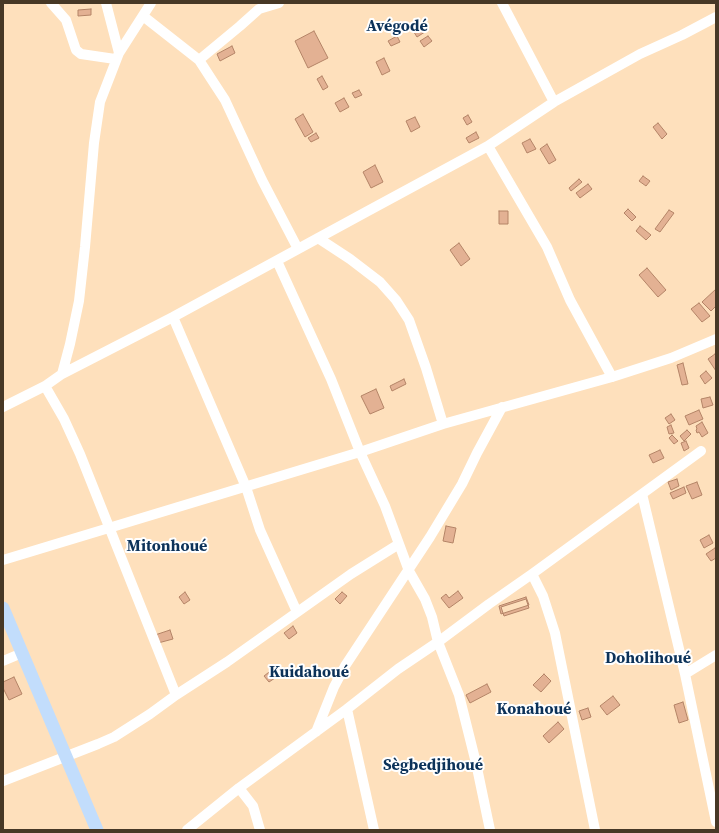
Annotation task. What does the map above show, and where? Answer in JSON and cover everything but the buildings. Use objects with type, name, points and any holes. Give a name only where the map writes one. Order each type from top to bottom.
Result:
[{"type":"main road","points":[[3,608],[96,830]]},
{"type":"street","points":[[51,3],[66,20],[76,50],[81,54],[86,55],[117,56]]},
{"type":"street","points":[[106,3],[117,56]]},
{"type":"street","points":[[62,374],[70,344],[86,247],[95,128],[100,102],[117,56],[151,3]]},
{"type":"street","points":[[199,60],[240,26],[258,6],[279,3]]},
{"type":"street","points":[[502,3],[554,102]]},
{"type":"street","points":[[143,16],[199,60],[225,100],[281,219],[298,248]]},
{"type":"street","points":[[3,407],[45,386],[62,374],[173,317],[488,146],[554,102],[640,54],[682,35],[716,17]]},
{"type":"street","points":[[488,146],[547,247],[570,300],[612,377]]},
{"type":"street","points":[[318,238],[350,259],[380,282],[396,300],[409,320],[443,424]]},
{"type":"street","points":[[277,260],[331,379],[360,452],[385,506],[409,571],[425,600],[432,617],[438,642],[459,695],[476,763],[490,830]]},
{"type":"street","points":[[173,317],[246,487],[260,530],[297,612]]},
{"type":"street","points":[[3,560],[360,452],[443,424],[612,377],[671,358],[716,339]]},
{"type":"street","points":[[45,386],[64,419],[80,454],[176,695]]},
{"type":"street","points":[[316,732],[334,687],[345,666],[409,571],[462,484],[502,407]]},
{"type":"street","points":[[187,830],[240,788],[347,709],[398,669],[438,642],[701,451]]},
{"type":"street","points":[[642,494],[685,674],[716,822]]},
{"type":"street","points":[[3,781],[114,737],[227,662],[297,612],[399,544]]},
{"type":"street","points":[[532,574],[543,596],[555,633],[595,830]]},
{"type":"street","points":[[3,661],[22,653]]},
{"type":"street","points":[[685,674],[716,655]]},
{"type":"street","points":[[347,709],[374,830]]},
{"type":"street","points":[[240,788],[252,806],[260,830]]},
{"type":"district","name":"Avégodé","points":[[397,27]]},
{"type":"district","name":"Mitonhoué","points":[[167,547]]},
{"type":"district","name":"Doholihoué","points":[[648,659]]},
{"type":"district","name":"Kuidahoué","points":[[309,673]]},
{"type":"district","name":"Konahoué","points":[[534,710]]},
{"type":"district","name":"Sègbedjihoué","points":[[433,766]]}]
